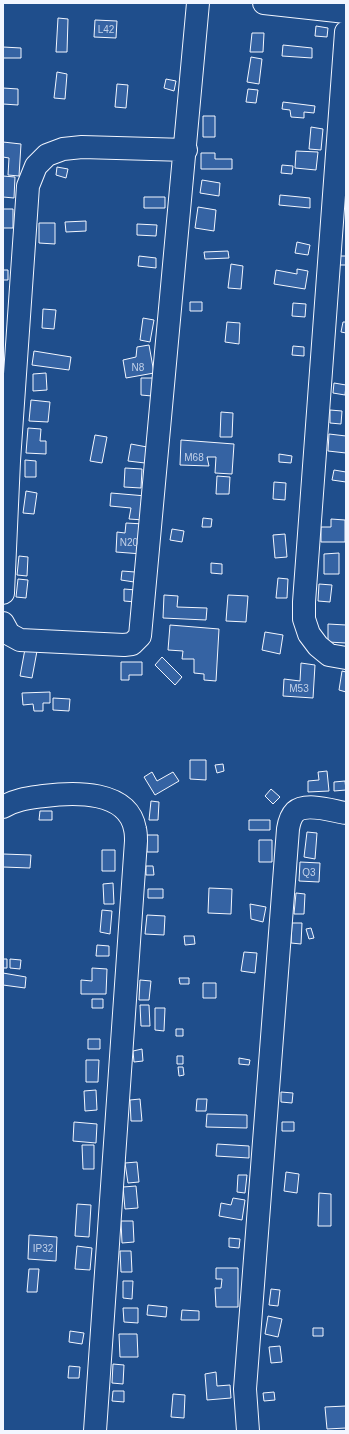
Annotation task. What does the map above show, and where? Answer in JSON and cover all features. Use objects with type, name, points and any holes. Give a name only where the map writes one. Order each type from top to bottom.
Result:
[{"type":"street","points":[[3,623],[9,634],[20,640],[124,645],[132,644],[140,636],[186,150],[198,3]]},
{"type":"street","points":[[264,3],[346,12]]},
{"type":"street","points":[[346,32],[304,619],[309,634],[318,646],[329,655],[346,658]]},
{"type":"street","points":[[3,593],[9,461],[28,186],[36,166],[47,155],[63,149],[82,147],[186,150]]},
{"type":"street","points":[[3,807],[12,801],[55,795],[88,794],[114,801],[122,807],[130,817],[135,828],[136,841],[95,1431]]},
{"type":"street","points":[[248,1431],[246,1389],[288,829],[290,820],[295,812],[302,808],[311,807],[346,813]]},
{"type":"building","points":[[58,18],[68,19],[67,52],[56,52]]},
{"type":"building","points":[[95,20],[117,21],[116,38],[94,37]]},
{"type":"building","points":[[316,26],[328,28],[327,37],[315,36]]},
{"type":"building","points":[[252,33],[264,33],[263,52],[250,52]]},
{"type":"building","points":[[283,45],[312,48],[312,58],[282,56]]},
{"type":"building","points":[[3,47],[21,48],[21,58],[3,58]]},
{"type":"building","points":[[251,57],[262,59],[259,84],[247,82]]},
{"type":"building","points":[[57,72],[67,74],[65,99],[54,98]]},
{"type":"building","points":[[166,79],[176,81],[174,91],[164,88]]},
{"type":"building","points":[[117,84],[128,85],[126,108],[115,107]]},
{"type":"building","points":[[3,88],[18,89],[18,105],[3,104]]},
{"type":"building","points":[[248,89],[258,90],[256,103],[246,102]]},
{"type":"building","points":[[283,102],[315,106],[314,113],[304,112],[304,118],[291,117],[290,110],[282,109]]},
{"type":"building","points":[[203,116],[215,116],[215,137],[203,137]]},
{"type":"building","points":[[311,127],[323,129],[321,150],[309,149]]},
{"type":"building","points":[[3,142],[21,144],[19,176],[8,175],[9,158],[3,157]]},
{"type":"building","points":[[296,151],[318,152],[316,170],[295,168]]},
{"type":"building","points":[[201,153],[215,153],[215,159],[232,159],[232,169],[201,169]]},
{"type":"building","points":[[282,165],[293,166],[292,174],[281,173]]},
{"type":"building","points":[[57,167],[68,169],[66,178],[56,175]]},
{"type":"building","points":[[3,176],[15,177],[14,198],[3,197]]},
{"type":"building","points":[[202,180],[220,183],[219,196],[200,193]]},
{"type":"building","points":[[280,195],[310,198],[310,208],[279,205]]},
{"type":"building","points":[[144,197],[165,197],[165,208],[144,208]]},
{"type":"building","points":[[198,207],[216,210],[214,231],[195,228]]},
{"type":"building","points":[[3,209],[13,209],[13,228],[3,228]]},
{"type":"building","points":[[86,221],[86,231],[66,232],[65,222]]},
{"type":"building","points":[[39,223],[55,223],[55,244],[39,243]]},
{"type":"building","points":[[137,224],[157,225],[156,236],[137,235]]},
{"type":"building","points":[[297,242],[310,245],[308,255],[295,253]]},
{"type":"building","points":[[228,251],[229,258],[205,259],[204,252]]},
{"type":"building","points":[[139,256],[156,258],[156,268],[138,266]]},
{"type":"building","points":[[340,256],[346,256],[346,265],[339,265]]},
{"type":"building","points":[[231,264],[243,266],[241,289],[228,288]]},
{"type":"building","points":[[297,269],[308,271],[305,289],[274,284],[276,270],[297,274]]},
{"type":"building","points":[[3,270],[8,270],[8,280],[3,280]]},
{"type":"building","points":[[190,302],[202,302],[202,311],[190,311]]},
{"type":"building","points":[[293,303],[306,304],[305,317],[292,316]]},
{"type":"building","points":[[43,309],[56,310],[54,329],[42,328]]},
{"type":"building","points":[[143,318],[154,320],[150,342],[140,340]]},
{"type":"building","points":[[227,322],[240,323],[239,344],[225,342]]},
{"type":"building","points":[[343,322],[346,322],[346,333],[341,332]]},
{"type":"building","points":[[149,345],[154,373],[126,378],[123,360],[136,357],[137,347]]},
{"type":"building","points":[[293,346],[304,347],[304,356],[292,355]]},
{"type":"building","points":[[34,351],[71,357],[69,370],[32,365]]},
{"type":"building","points":[[46,373],[47,390],[33,391],[33,374]]},
{"type":"building","points":[[141,378],[153,378],[152,396],[141,395]]},
{"type":"building","points":[[334,383],[346,385],[345,395],[333,393]]},
{"type":"building","points":[[31,400],[50,402],[48,422],[29,421]]},
{"type":"building","points":[[330,410],[342,411],[341,424],[330,423]]},
{"type":"building","points":[[221,412],[233,413],[232,437],[220,437]]},
{"type":"building","points":[[28,428],[41,429],[40,441],[46,441],[46,454],[26,453]]},
{"type":"building","points":[[329,434],[346,436],[346,453],[328,451]]},
{"type":"building","points":[[95,435],[107,437],[102,463],[90,461]]},
{"type":"building","points":[[181,440],[234,444],[232,474],[215,473],[216,457],[207,457],[209,466],[180,465]]},
{"type":"building","points":[[131,444],[147,447],[145,463],[128,461]]},
{"type":"building","points":[[279,454],[292,456],[291,463],[279,462]]},
{"type":"building","points":[[25,460],[36,461],[36,477],[25,477]]},
{"type":"building","points":[[125,468],[142,469],[141,488],[124,487]]},
{"type":"building","points":[[334,470],[346,472],[346,482],[332,480]]},
{"type":"building","points":[[217,476],[230,477],[229,494],[216,494]]},
{"type":"building","points":[[274,482],[286,483],[285,500],[273,499]]},
{"type":"building","points":[[26,491],[37,493],[34,514],[23,513]]},
{"type":"building","points":[[111,493],[146,496],[144,520],[129,519],[131,508],[110,506]]},
{"type":"building","points":[[203,518],[212,519],[211,527],[202,527]]},
{"type":"building","points":[[331,519],[345,520],[345,542],[321,542],[321,527],[331,527]]},
{"type":"building","points":[[126,523],[144,524],[142,554],[116,552],[117,532],[125,533]]},
{"type":"building","points":[[172,529],[184,531],[182,542],[170,540]]},
{"type":"building","points":[[285,534],[287,557],[275,558],[273,535]]},
{"type":"building","points":[[339,553],[339,574],[324,574],[324,554]]},
{"type":"building","points":[[19,556],[28,557],[27,576],[17,575]]},
{"type":"building","points":[[211,563],[222,564],[222,574],[211,573]]},
{"type":"building","points":[[122,571],[135,572],[134,582],[121,580]]},
{"type":"building","points":[[278,578],[288,579],[287,598],[276,598]]},
{"type":"building","points":[[18,579],[28,580],[26,598],[16,597]]},
{"type":"building","points":[[319,584],[332,585],[330,602],[318,601]]},
{"type":"building","points":[[124,589],[136,590],[136,602],[124,601]]},
{"type":"building","points":[[164,595],[178,596],[177,607],[207,608],[206,620],[163,618]]},
{"type":"building","points":[[228,595],[248,596],[246,622],[226,621]]},
{"type":"building","points":[[328,624],[346,625],[346,643],[328,642]]},
{"type":"building","points":[[170,625],[219,629],[216,681],[204,680],[204,674],[194,673],[194,659],[182,659],[183,651],[168,650]]},
{"type":"building","points":[[265,632],[283,635],[280,654],[262,650]]},
{"type":"building","points":[[25,649],[37,651],[32,678],[20,676]]},
{"type":"building","points":[[162,657],[182,677],[175,685],[155,665]]},
{"type":"building","points":[[121,662],[142,662],[142,675],[129,675],[129,680],[121,680]]},
{"type":"building","points":[[301,663],[315,665],[313,698],[283,696],[284,679],[300,681]]},
{"type":"building","points":[[342,671],[346,672],[346,692],[339,690]]},
{"type":"building","points":[[50,692],[50,703],[43,703],[43,711],[34,711],[33,704],[23,705],[22,693]]},
{"type":"building","points":[[53,698],[70,699],[69,711],[53,710]]},
{"type":"building","points":[[190,760],[206,760],[206,780],[190,779]]},
{"type":"building","points":[[223,764],[224,771],[217,773],[215,765]]},
{"type":"building","points":[[327,771],[329,791],[308,792],[308,781],[319,780],[318,772]]},
{"type":"building","points":[[152,772],[157,781],[173,772],[179,781],[155,795],[144,777]]},
{"type":"building","points":[[345,781],[346,790],[334,791],[334,782]]},
{"type":"building","points":[[271,789],[280,797],[273,804],[265,796]]},
{"type":"building","points":[[151,801],[159,802],[158,820],[149,820]]},
{"type":"building","points":[[40,811],[52,811],[52,820],[39,820]]},
{"type":"building","points":[[249,820],[270,820],[270,830],[249,830]]},
{"type":"building","points":[[307,832],[317,833],[315,859],[304,857]]},
{"type":"building","points":[[147,835],[158,835],[158,852],[147,852]]},
{"type":"building","points":[[259,840],[272,840],[272,862],[259,862]]},
{"type":"building","points":[[102,850],[115,850],[115,871],[102,871]]},
{"type":"building","points":[[3,854],[31,855],[30,868],[3,867]]},
{"type":"building","points":[[300,862],[320,863],[319,882],[299,881]]},
{"type":"building","points":[[146,866],[153,866],[154,875],[146,875]]},
{"type":"building","points":[[113,883],[114,904],[104,904],[103,884]]},
{"type":"building","points":[[209,888],[232,889],[231,914],[208,913]]},
{"type":"building","points":[[148,889],[163,889],[163,898],[148,898]]},
{"type":"building","points":[[296,893],[305,894],[304,914],[294,914]]},
{"type":"building","points":[[250,904],[266,907],[263,922],[251,919]]},
{"type":"building","points":[[102,910],[112,911],[110,934],[100,932]]},
{"type":"building","points":[[147,915],[165,916],[164,935],[145,934]]},
{"type":"building","points":[[292,923],[302,923],[301,944],[291,943]]},
{"type":"building","points":[[311,928],[314,938],[309,939],[306,929]]},
{"type":"building","points":[[184,936],[194,936],[195,944],[185,945]]},
{"type":"building","points":[[97,945],[109,946],[109,956],[96,956]]},
{"type":"building","points":[[244,952],[257,953],[255,973],[241,971]]},
{"type":"building","points":[[3,959],[7,959],[7,968],[3,968]]},
{"type":"building","points":[[10,959],[21,960],[20,969],[10,968]]},
{"type":"building","points":[[92,968],[107,969],[106,994],[81,994],[81,980],[92,981]]},
{"type":"building","points":[[3,973],[26,977],[25,988],[3,985]]},
{"type":"building","points":[[179,978],[189,978],[189,984],[180,984]]},
{"type":"building","points":[[140,980],[151,981],[149,1000],[139,1000]]},
{"type":"building","points":[[203,983],[216,983],[216,998],[203,998]]},
{"type":"building","points":[[92,999],[103,999],[103,1008],[92,1008]]},
{"type":"building","points":[[140,1005],[149,1005],[150,1026],[141,1026]]},
{"type":"building","points":[[155,1008],[165,1008],[164,1031],[155,1030]]},
{"type":"building","points":[[176,1029],[183,1029],[183,1036],[176,1036]]},
{"type":"building","points":[[88,1039],[100,1039],[100,1049],[88,1049]]},
{"type":"building","points":[[142,1049],[143,1061],[134,1062],[133,1051]]},
{"type":"building","points":[[177,1056],[183,1056],[183,1064],[177,1064]]},
{"type":"building","points":[[239,1058],[250,1060],[249,1065],[239,1064]]},
{"type":"building","points":[[86,1060],[99,1060],[98,1082],[86,1082]]},
{"type":"building","points":[[178,1067],[183,1067],[184,1075],[179,1076]]},
{"type":"building","points":[[96,1090],[97,1110],[85,1111],[84,1091]]},
{"type":"building","points":[[281,1092],[293,1093],[292,1103],[281,1102]]},
{"type":"building","points":[[140,1099],[142,1121],[131,1121],[130,1100]]},
{"type":"building","points":[[197,1099],[207,1099],[206,1111],[196,1111]]},
{"type":"building","points":[[207,1114],[247,1115],[247,1128],[206,1127]]},
{"type":"building","points":[[74,1122],[97,1124],[96,1143],[73,1141]]},
{"type":"building","points":[[282,1122],[294,1122],[294,1131],[282,1131]]},
{"type":"building","points":[[217,1144],[249,1146],[249,1158],[216,1156]]},
{"type":"building","points":[[82,1145],[94,1145],[94,1169],[83,1169]]},
{"type":"building","points":[[137,1162],[139,1182],[128,1183],[125,1163]]},
{"type":"building","points":[[286,1172],[299,1174],[297,1193],[284,1191]]},
{"type":"building","points":[[238,1175],[247,1175],[245,1193],[237,1192]]},
{"type":"building","points":[[136,1186],[138,1208],[125,1209],[123,1187]]},
{"type":"building","points":[[319,1193],[331,1194],[331,1226],[318,1226]]},
{"type":"building","points":[[233,1198],[245,1200],[242,1220],[219,1216],[221,1203],[231,1205]]},
{"type":"building","points":[[77,1204],[91,1205],[89,1237],[75,1236]]},
{"type":"building","points":[[121,1221],[133,1221],[134,1242],[122,1243]]},
{"type":"building","points":[[29,1235],[57,1237],[56,1261],[28,1259]]},
{"type":"building","points":[[229,1238],[240,1239],[239,1248],[229,1247]]},
{"type":"building","points":[[77,1246],[92,1248],[90,1270],[75,1269]]},
{"type":"building","points":[[120,1251],[131,1251],[132,1272],[121,1272]]},
{"type":"building","points":[[216,1268],[238,1268],[238,1307],[216,1307],[215,1288],[221,1288],[222,1279],[216,1279]]},
{"type":"building","points":[[29,1269],[39,1269],[37,1292],[27,1292]]},
{"type":"building","points":[[123,1281],[133,1281],[132,1299],[123,1298]]},
{"type":"building","points":[[271,1289],[280,1290],[278,1306],[269,1305]]},
{"type":"building","points":[[148,1305],[167,1307],[166,1317],[147,1315]]},
{"type":"building","points":[[123,1308],[138,1308],[138,1323],[124,1322]]},
{"type":"building","points":[[182,1310],[199,1311],[199,1320],[181,1320]]},
{"type":"building","points":[[268,1316],[282,1319],[278,1337],[265,1334]]},
{"type":"building","points":[[313,1328],[323,1328],[323,1336],[313,1336]]},
{"type":"building","points":[[70,1331],[84,1333],[82,1344],[69,1342]]},
{"type":"building","points":[[119,1334],[137,1334],[138,1357],[120,1357]]},
{"type":"building","points":[[280,1346],[282,1362],[271,1363],[269,1347]]},
{"type":"building","points":[[113,1364],[124,1365],[123,1384],[112,1383]]},
{"type":"building","points":[[69,1366],[80,1367],[79,1378],[68,1378]]},
{"type":"building","points":[[216,1372],[217,1386],[230,1385],[231,1398],[207,1400],[205,1374]]},
{"type":"building","points":[[113,1391],[124,1391],[124,1402],[112,1401]]},
{"type":"building","points":[[274,1392],[275,1400],[264,1401],[263,1393]]},
{"type":"building","points":[[173,1394],[185,1395],[184,1418],[171,1417]]},
{"type":"building","points":[[346,1406],[346,1428],[327,1429],[325,1407]]}]
